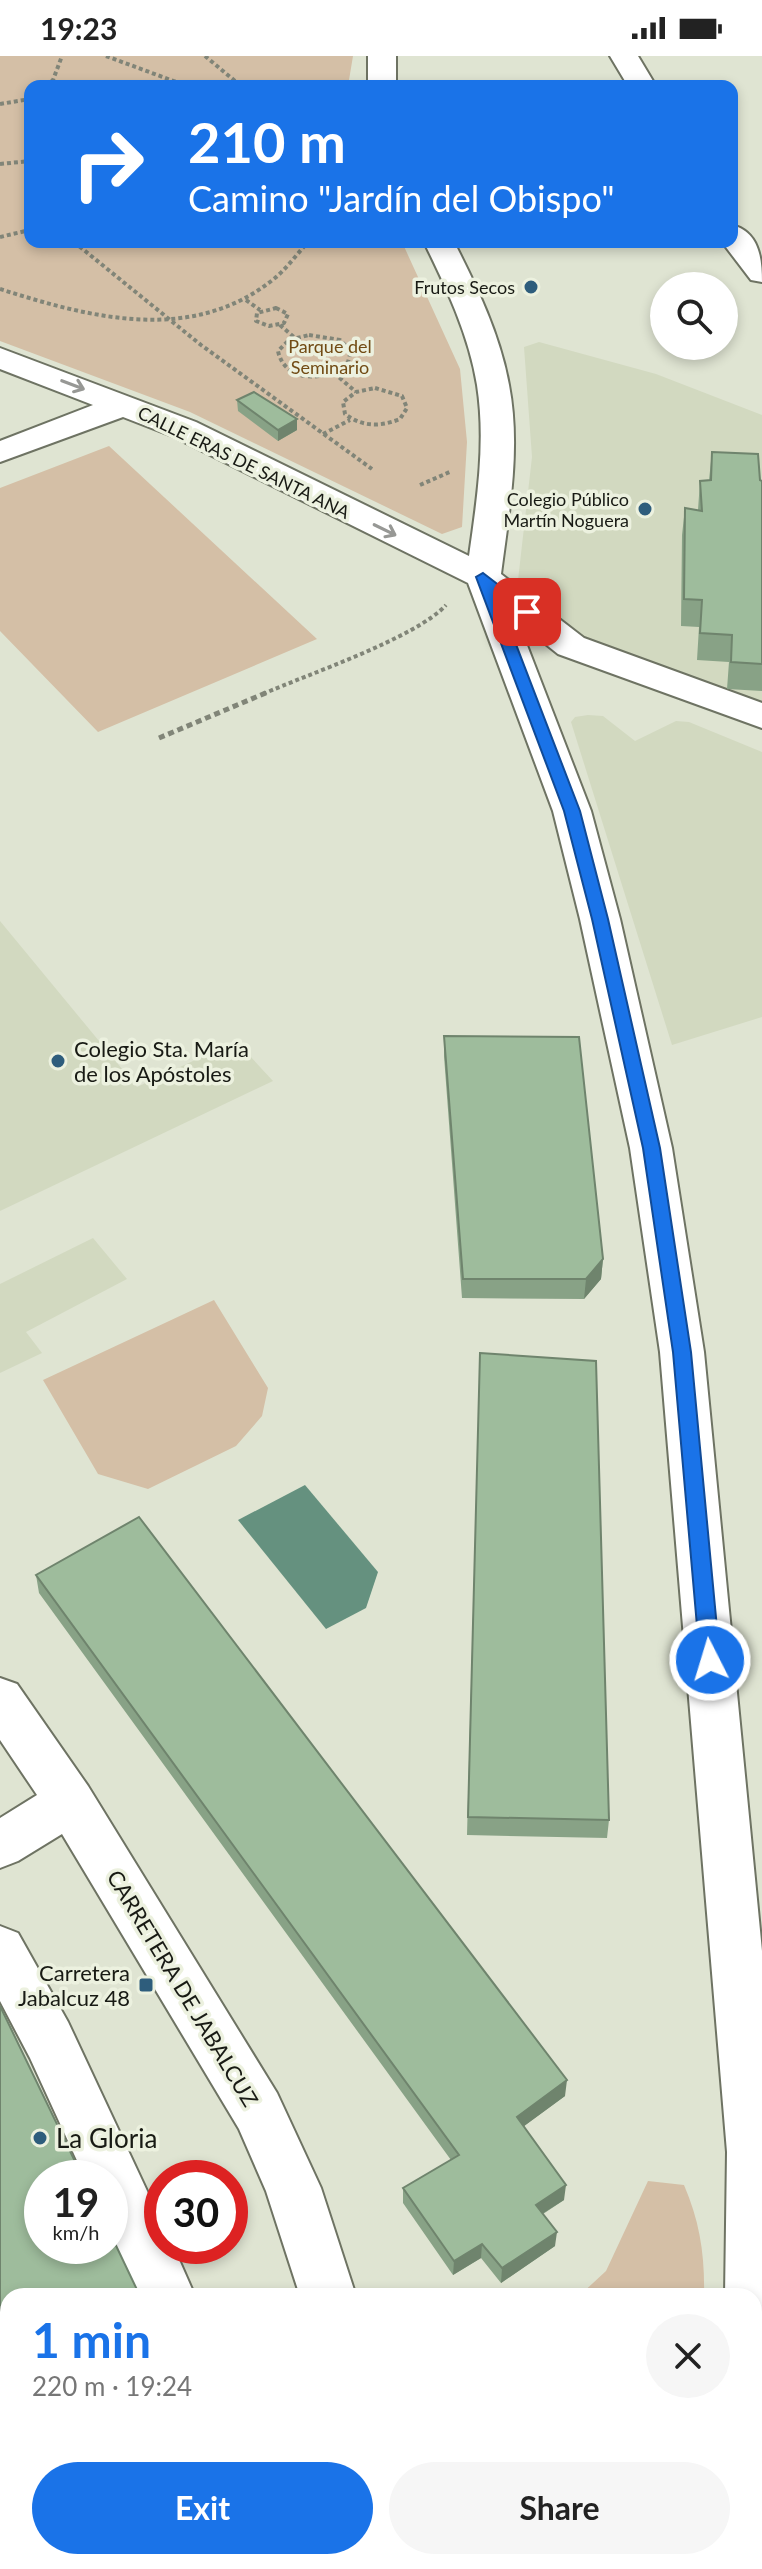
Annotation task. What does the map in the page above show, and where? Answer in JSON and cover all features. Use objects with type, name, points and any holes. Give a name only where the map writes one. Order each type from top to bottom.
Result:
[{"type":"street","points":[[382,56],[382,80]]},
{"type":"street","points":[[624,56],[638,80]]},
{"type":"street","points":[[738,242],[762,273]]},
{"type":"street","points":[[442,248],[466,295],[493,384],[497,432],[496,485],[466,589],[572,811],[600,919],[651,1148],[682,1352],[754,2152],[753,2288]]},
{"type":"street","name":"CALLE ERAS DE SANTA ANA","points":[[6,365],[184,429],[571,646],[762,716]]},
{"type":"street","points":[[0,452],[124,405]]},
{"type":"street","name":"CARRETERA DE JABALCUZ","points":[[0,1699],[70,1802],[258,2111],[293,2188],[325,2288]]},
{"type":"street","points":[[0,1845],[70,1802]]},
{"type":"street","points":[[0,1950],[49,2040],[163,2288]]},
{"type":"path","points":[[53,80],[62,56]]},
{"type":"path","points":[[106,56],[171,80]]},
{"type":"path","points":[[205,56],[234,80]]},
{"type":"path","points":[[0,104],[24,100]]},
{"type":"path","points":[[0,164],[24,162]]},
{"type":"path","points":[[0,237],[24,231]]},
{"type":"path","points":[[81,248],[173,322],[372,469]]},
{"type":"path","points":[[0,289],[82,314],[123,322],[173,322],[246,300],[279,276],[303,248]]},
{"type":"path","points":[[246,300],[260,310],[276,308],[285,311],[289,317],[280,325],[269,326],[256,321],[255,316],[260,310]]},
{"type":"path","points":[[280,325],[295,338]]},
{"type":"path","points":[[320,335],[347,345],[351,357],[343,369],[334,373],[302,375],[284,368],[279,363],[278,351],[295,338],[320,335]]},
{"type":"path","points":[[334,373],[356,392]]},
{"type":"path","points":[[322,434],[350,420],[382,425],[400,419],[407,408],[402,396],[386,389],[356,392],[343,402],[345,414],[350,420]]},
{"type":"path","points":[[420,485],[452,471]]},
{"type":"path","points":[[159,738],[265,696],[391,639],[436,616],[466,589]]},
{"type":"shaded area","name":"Colegio Público Martín Noguera","points":[[539,342],[656,374],[762,415],[762,703],[718,692],[584,642],[517,589],[532,457],[524,347]]},
{"type":"shaded area","points":[[603,716],[635,741],[676,721],[689,722],[762,752],[762,1017],[672,1045],[571,722],[575,717]]},
{"type":"shaded area","name":"Colegio Sta. María de los Apóstoles","points":[[0,921],[137,1087],[236,1041],[273,1081],[0,1211]]},
{"type":"shaded area","points":[[93,1238],[127,1279],[26,1332],[42,1353],[0,1373],[0,1284]]},
{"type":"shaded area","points":[[305,1485],[378,1572],[366,1608],[326,1629],[238,1520]]},
{"type":"green space","name":"Parque del Seminario","points":[[0,56],[353,56],[349,80],[24,80],[24,248],[405,248],[460,369],[467,442],[462,527],[442,534],[190,412],[0,341]]},
{"type":"green space","points":[[109,446],[317,639],[98,732],[0,631],[0,488]]},
{"type":"green space","points":[[214,1300],[268,1388],[262,1416],[236,1446],[148,1489],[98,1474],[43,1380]]},
{"type":"green space","points":[[648,2181],[684,2185],[700,2239],[704,2288],[588,2288],[606,2271]]},
{"type":"building","points":[[254,392],[297,419],[278,430],[237,400]]},
{"type":"building","points":[[712,452],[758,454],[762,481],[762,664],[731,662],[732,635],[700,633],[702,600],[684,599],[685,508],[702,511],[700,481],[711,480]]},
{"type":"building","points":[[444,1036],[579,1037],[603,1259],[586,1279],[463,1279]]},
{"type":"building","points":[[480,1353],[596,1361],[609,1820],[468,1817]]},
{"type":"building","points":[[139,1517],[567,2080],[517,2117],[566,2185],[536,2205],[557,2232],[502,2268],[482,2244],[454,2261],[403,2188],[459,2155],[36,1575]]},
{"type":"building","points":[[0,2006],[74,2160],[24,2160],[24,2264],[125,2264],[136,2288],[0,2288]]},
{"type":"place","name":"Frutos Secos","points":[[531,287]]},
{"type":"place","name":"Colegio Público Martín Noguera","points":[[645,509]]},
{"type":"place","name":"Colegio Sta. María de los Apóstoles","points":[[58,1061]]},
{"type":"place","name":"Carretera Jabalcuz 48","points":[[146,1985]]},
{"type":"place","name":"La Gloria","points":[[40,2138]]},
{"type":"route","points":[[527,612],[483,577],[572,811],[600,919],[651,1148],[682,1352],[710,1660]]}]
